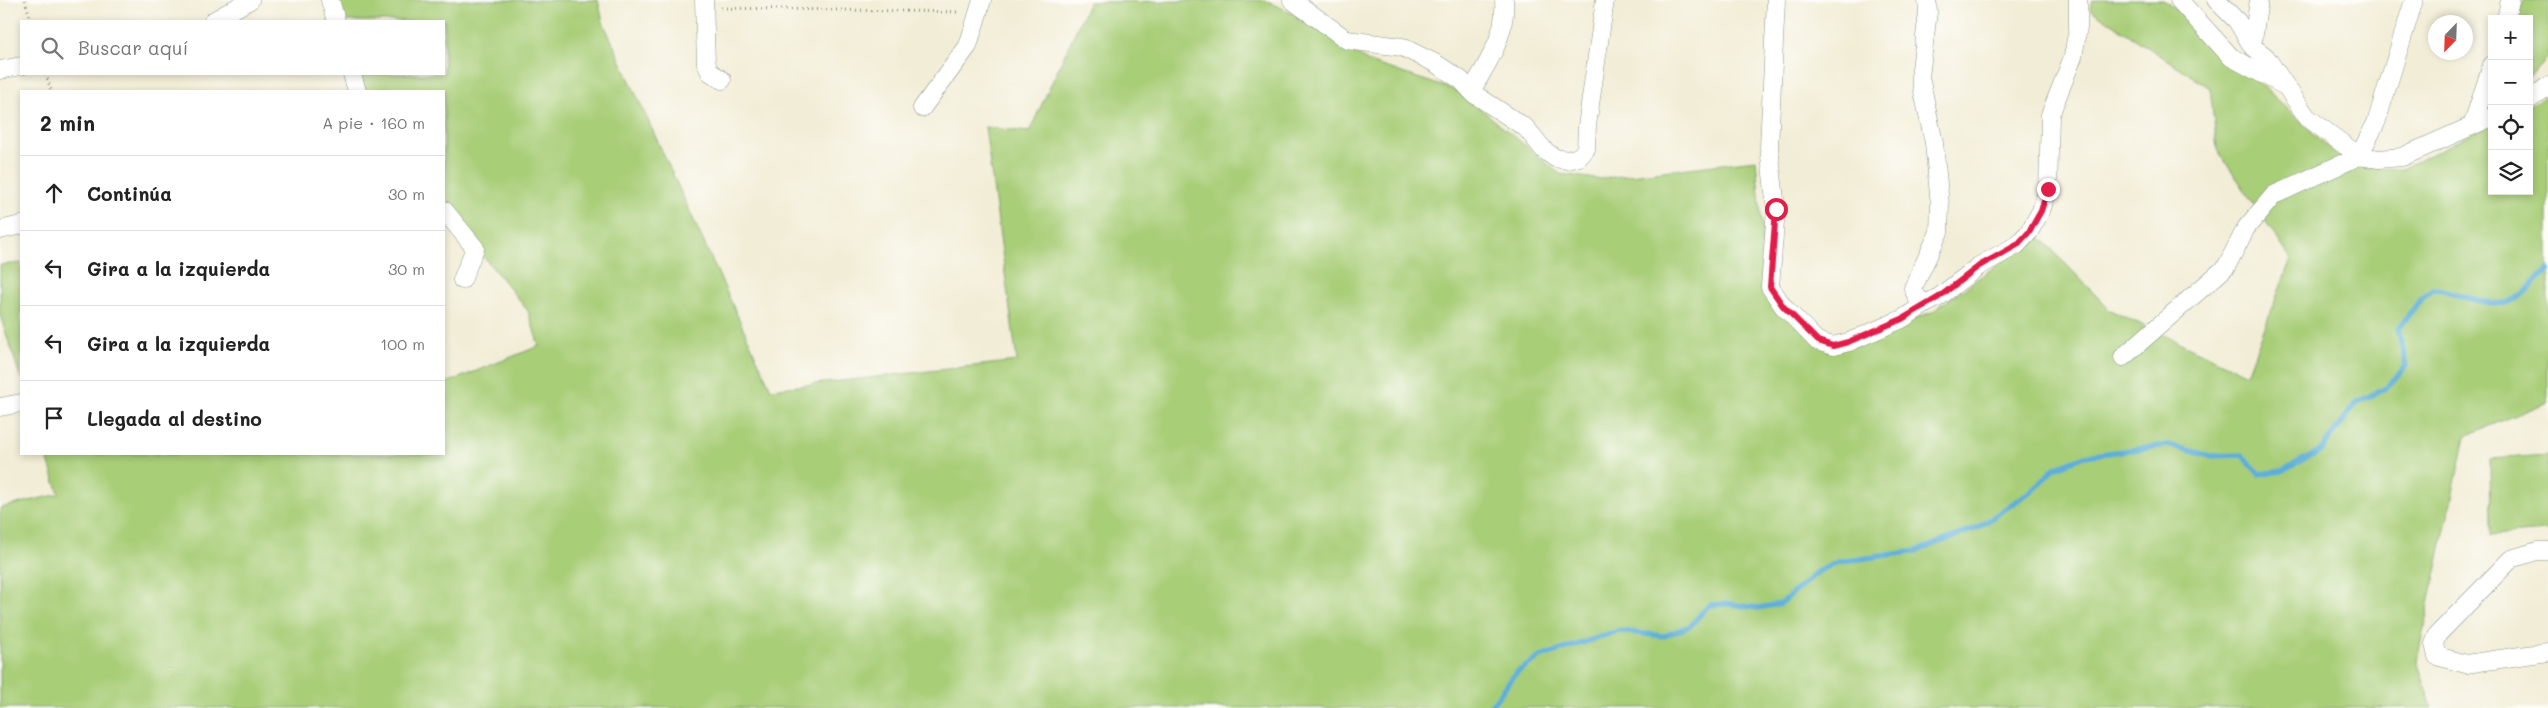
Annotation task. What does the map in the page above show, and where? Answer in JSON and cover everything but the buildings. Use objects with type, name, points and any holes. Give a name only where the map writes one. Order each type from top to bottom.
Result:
[{"type":"street","points":[[215,20],[250,0]]},
{"type":"street","points":[[330,0],[336,20]]},
{"type":"street","points":[[1471,91],[1495,52],[1505,10],[1504,0]]},
{"type":"street","points":[[1299,2],[1330,30],[1347,40],[1402,47],[1435,63],[1461,80],[1471,91],[1526,128],[1544,150],[1555,158],[1568,160],[1579,157],[1586,149],[1587,126],[1605,0]]},
{"type":"street","points":[[1776,0],[1769,147],[1776,209],[1770,287],[1783,306],[1818,341],[1833,346],[1848,342],[1902,319],[1939,297],[1979,266],[2017,245],[2029,232],[2041,211],[2048,189],[2050,115],[2073,57],[2078,28],[2078,0]]},
{"type":"street","points":[[1927,0],[1928,12],[1920,77],[1934,143],[1940,205],[1939,232],[1913,288],[1917,298],[1927,303]]},
{"type":"street","points":[[2179,0],[2231,58],[2285,87]]},
{"type":"street","points":[[2216,0],[2237,21],[2252,46],[2266,57],[2307,117],[2359,156],[2379,159],[2402,157],[2488,119]]},
{"type":"street","points":[[2252,46],[2259,0]]},
{"type":"street","points":[[2123,357],[2226,267],[2246,228],[2274,196],[2359,156],[2376,123],[2414,0]]},
{"type":"street","points":[[2507,15],[2510,0]]},
{"type":"street","points":[[704,4],[706,63],[710,72],[722,80]]},
{"type":"street","points":[[922,108],[968,46],[980,6]]},
{"type":"street","points":[[0,70],[20,66]]},
{"type":"street","points":[[2472,126],[2488,76]]},
{"type":"street","points":[[2533,97],[2548,86]]},
{"type":"street","points":[[445,211],[475,248],[462,280]]},
{"type":"street","points":[[0,230],[20,225]]},
{"type":"street","points":[[0,408],[20,403]]},
{"type":"street","points":[[2548,551],[2537,550],[2511,559],[2438,634],[2434,644],[2437,656],[2466,664],[2548,652]]},
{"type":"path","points":[[25,0],[31,20]]},
{"type":"path","points":[[704,4],[980,6]]},
{"type":"path","points":[[46,75],[51,90]]},
{"type":"green space","points":[[332,0],[598,0],[603,22],[771,389],[1017,361],[985,127],[1029,132],[1089,2],[1265,0],[1288,11],[1369,62],[1460,92],[1560,174],[1597,179],[1756,160],[1767,287],[1836,347],[1932,312],[2038,235],[2110,310],[2247,374],[2291,259],[2217,149],[2210,88],[2091,10],[2093,0],[2164,0],[2235,60],[2350,167],[2402,169],[2488,126],[2488,195],[2533,195],[2533,103],[2548,96],[2548,402],[2465,436],[2417,660],[2432,708],[0,708],[0,508],[59,494],[46,455],[445,455],[445,384],[539,346],[528,311],[445,209],[445,90],[364,90],[357,75],[445,75],[445,20],[339,20]]},
{"type":"green space","points":[[2524,0],[2548,0],[2548,56],[2533,73],[2533,15],[2519,15]]},
{"type":"green space","points":[[20,263],[20,376],[0,315],[0,265]]},
{"type":"green space","points":[[2548,455],[2548,531],[2491,535],[2490,459]]},
{"type":"waterway","points":[[1489,708],[1517,672],[1540,657],[1618,631],[1664,636],[1690,626],[1709,605],[1730,604],[1758,608],[1780,604],[1819,571],[1838,562],[1917,551],[1979,527],[2038,486],[2054,468],[2085,456],[2168,445],[2210,456],[2242,455],[2259,474],[2282,471],[2321,450],[2357,402],[2386,388],[2406,366],[2398,328],[2421,299],[2433,289],[2444,290],[2479,301],[2502,303],[2519,297],[2548,269]]},
{"type":"route","points":[[1776,209],[1770,287],[1783,306],[1818,341],[1833,346],[1848,342],[1902,319],[1939,297],[1979,266],[2017,245],[2029,232],[2041,211],[2048,189]]}]
